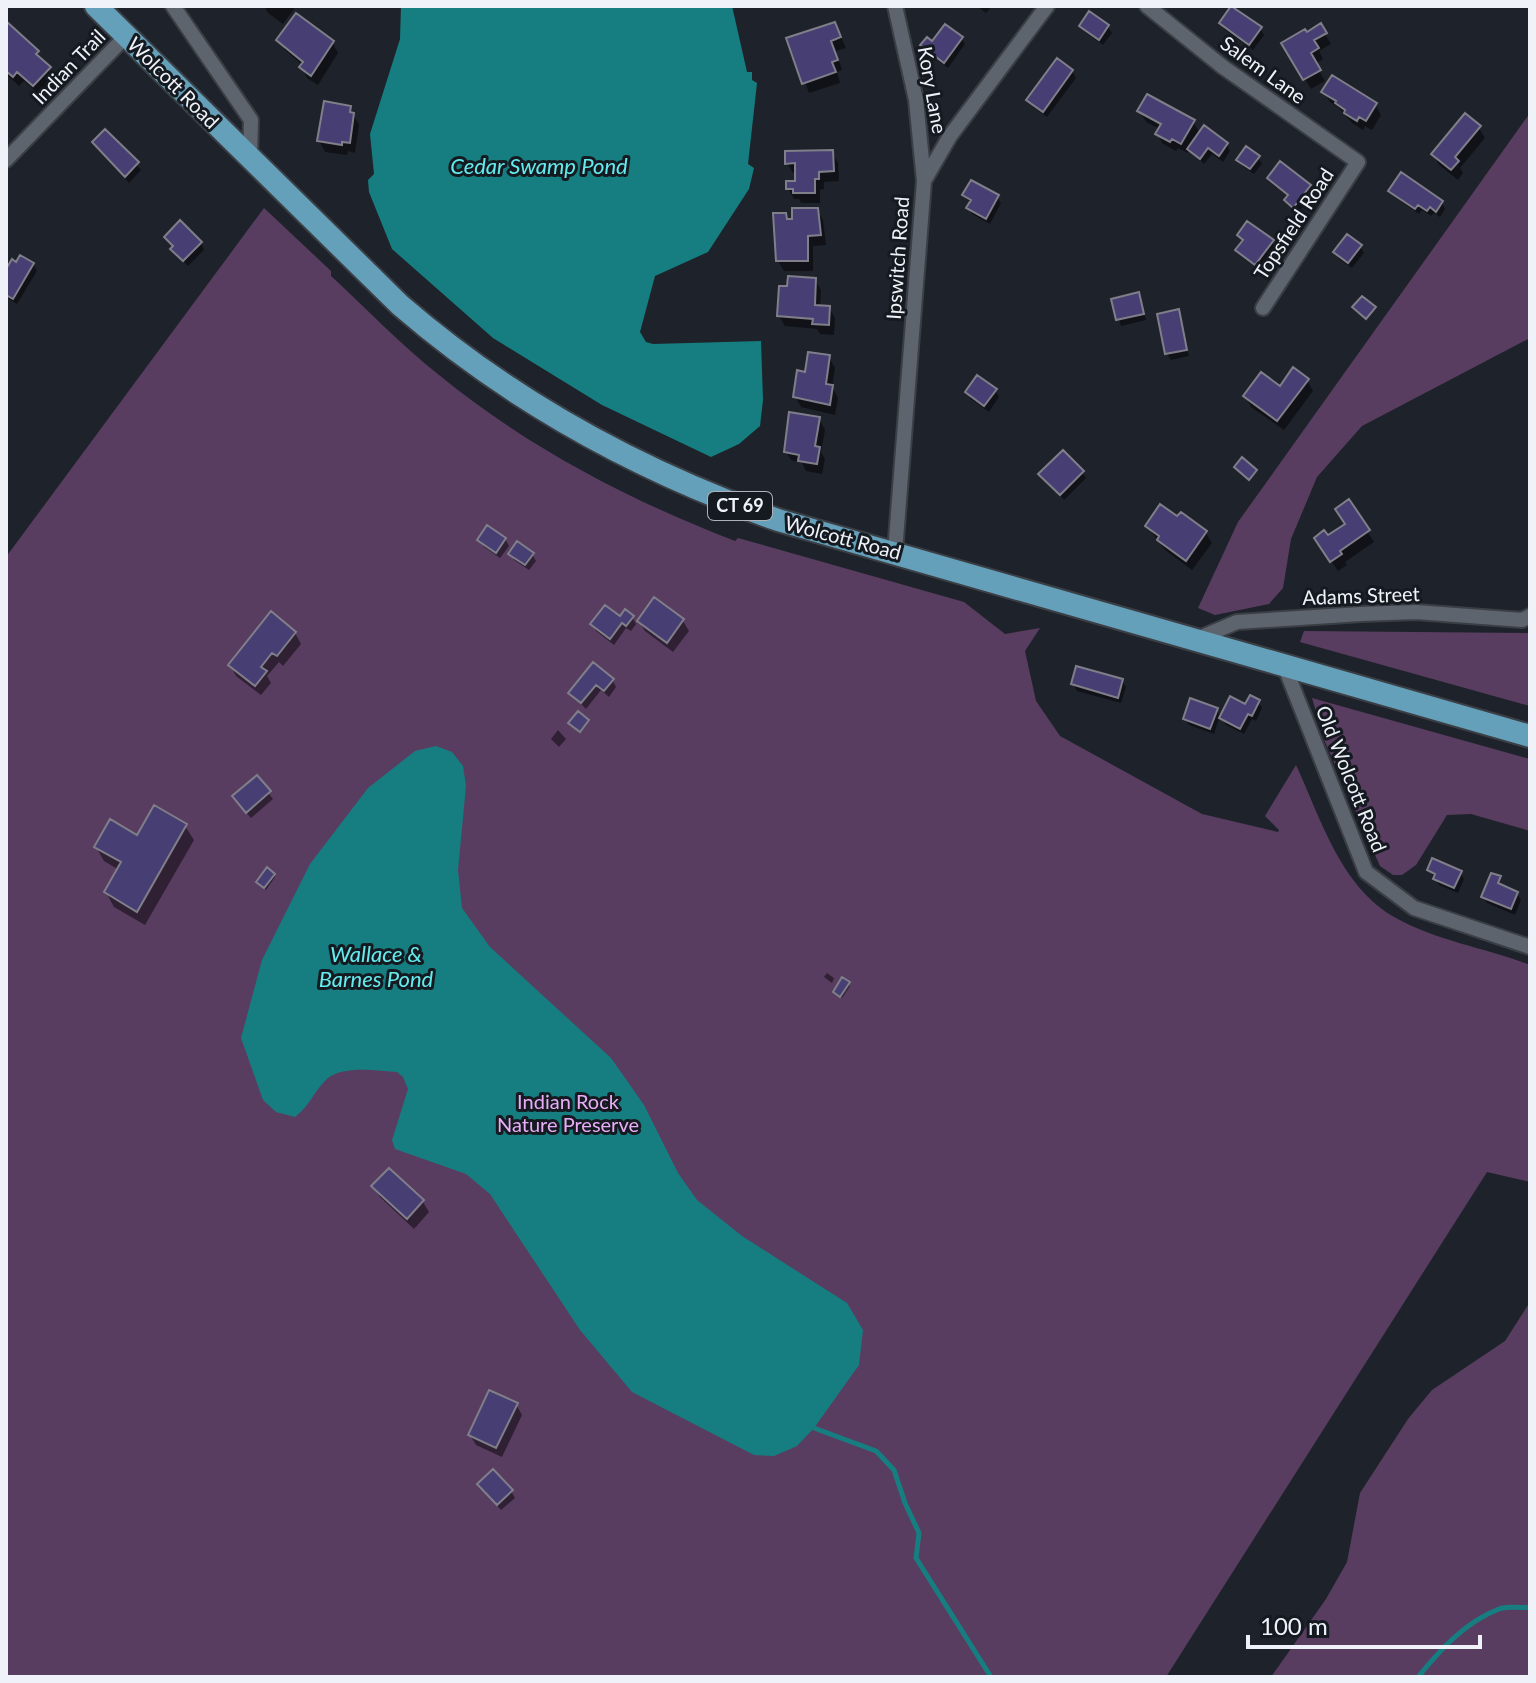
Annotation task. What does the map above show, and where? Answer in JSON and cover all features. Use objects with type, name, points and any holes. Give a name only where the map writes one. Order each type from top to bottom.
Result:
[{"type":"main road","name":"Wolcott Road","points":[[96,6],[357,265],[433,334],[545,412],[596,441],[692,488],[778,520],[1530,736]]},
{"type":"street","name":"Wolcott Road","points":[[173,6],[251,120],[250,159]]},
{"type":"street","name":"Kory Lane","points":[[895,6],[916,100],[924,181]]},
{"type":"street","name":"Ipswitch Road","points":[[895,552],[924,181],[950,136],[1047,6]]},
{"type":"street","name":"Salem Lane","points":[[1147,6],[1223,67],[1358,162]]},
{"type":"street","name":"Indian Trail","points":[[6,160],[126,36]]},
{"type":"street","name":"Topsfield Road","points":[[1263,308],[1358,162]]},
{"type":"street","name":"Adams Street","points":[[1197,639],[1237,622],[1416,612],[1522,620],[1530,616]]},
{"type":"street","name":"Old Wolcott Road","points":[[1284,665],[1366,872],[1414,908],[1530,947]]},
{"type":"green space","points":[[1530,113],[1530,338],[1362,426],[1317,477],[1291,539],[1283,588],[1269,604],[1215,615],[1198,608],[1238,522]]},
{"type":"green space","name":"Indian Rock Nature Preserve","points":[[264,208],[331,271],[331,276],[425,363],[507,426],[543,448],[656,508],[735,541],[738,538],[964,602],[1005,634],[1040,628],[1025,651],[1036,701],[1060,736],[1202,814],[1278,832],[1265,816],[1296,765],[1324,829],[1347,871],[1377,905],[1428,933],[1530,965],[1530,1182],[1487,1172],[1166,1677],[6,1677],[6,557]]},
{"type":"green space","points":[[1304,631],[1530,633],[1530,706],[1300,642]]},
{"type":"green space","points":[[1312,698],[1530,759],[1530,831],[1471,814],[1447,815],[1416,865],[1402,875],[1393,875],[1380,866],[1325,742]]},
{"type":"green space","points":[[1530,1302],[1530,1677],[1271,1677],[1326,1599],[1347,1562],[1360,1493],[1408,1419],[1432,1390],[1505,1341]]},
{"type":"water","name":"Cedar Swamp Pond","points":[[401,6],[732,6],[747,72],[752,72],[752,80],[757,83],[748,164],[754,168],[749,189],[708,252],[655,276],[640,332],[646,342],[653,344],[761,341],[763,400],[760,426],[739,444],[711,457],[602,405],[493,338],[392,249],[369,192],[368,180],[374,174],[370,134],[400,39]]},
{"type":"water","name":"Wallace & Barnes Pond","points":[[436,746],[452,752],[463,766],[466,786],[458,870],[462,908],[490,947],[611,1058],[644,1105],[678,1173],[697,1200],[742,1236],[847,1303],[863,1330],[859,1365],[814,1428],[797,1446],[774,1456],[754,1455],[632,1392],[580,1330],[490,1194],[466,1174],[395,1149],[392,1140],[408,1089],[397,1072],[362,1070],[335,1074],[323,1082],[295,1117],[276,1112],[263,1100],[241,1038],[262,960],[310,864],[368,788],[415,751]]},
{"type":"building","points":[[1231,6],[1262,27],[1249,45],[1219,23]]},
{"type":"building","points":[[1089,11],[1109,25],[1099,40],[1079,26]]},
{"type":"building","points":[[296,13],[334,41],[311,76],[299,67],[303,62],[276,40]]},
{"type":"building","points":[[6,21],[39,51],[36,54],[51,67],[33,86],[17,72],[13,77],[6,71]]},
{"type":"building","points":[[835,22],[841,37],[831,41],[838,60],[832,62],[836,72],[802,84],[786,38]]},
{"type":"building","points":[[1321,23],[1327,33],[1314,40],[1319,48],[1311,53],[1321,70],[1303,80],[1281,43]]},
{"type":"building","points":[[945,24],[963,37],[944,63],[920,45],[927,37],[932,41]]},
{"type":"building","points":[[1057,58],[1073,70],[1043,112],[1026,100]]},
{"type":"building","points":[[1332,75],[1377,103],[1366,121],[1359,117],[1357,121],[1344,113],[1345,110],[1336,101],[1321,92]]},
{"type":"building","points":[[1147,94],[1195,120],[1181,144],[1155,134],[1161,124],[1137,111]]},
{"type":"building","points":[[324,101],[351,106],[350,112],[354,113],[350,143],[342,142],[342,145],[317,141]]},
{"type":"building","points":[[1465,113],[1481,126],[1455,157],[1459,161],[1451,170],[1431,154]]},
{"type":"building","points":[[1204,125],[1228,143],[1219,156],[1208,148],[1200,159],[1187,149]]},
{"type":"building","points":[[105,129],[139,162],[125,177],[92,142]]},
{"type":"building","points":[[1246,146],[1260,156],[1250,169],[1236,160]]},
{"type":"building","points":[[833,150],[834,171],[819,172],[819,179],[815,179],[815,193],[793,193],[793,189],[786,189],[786,181],[795,181],[795,163],[785,164],[785,151]]},
{"type":"building","points":[[1280,161],[1311,185],[1293,208],[1284,200],[1288,195],[1267,178]]},
{"type":"building","points":[[1401,172],[1443,201],[1436,212],[1430,207],[1427,211],[1418,205],[1415,209],[1388,191]]},
{"type":"building","points":[[971,180],[999,195],[986,219],[966,208],[971,200],[962,195]]},
{"type":"building","points":[[792,208],[818,208],[821,235],[808,236],[808,261],[776,261],[773,213],[786,213],[787,219],[792,219]]},
{"type":"building","points":[[180,220],[202,242],[183,261],[170,249],[173,246],[164,237]]},
{"type":"building","points":[[1247,221],[1274,240],[1255,265],[1235,250],[1243,240],[1237,235]]},
{"type":"building","points":[[1347,234],[1362,245],[1348,263],[1333,252]]},
{"type":"building","points":[[20,255],[34,263],[13,299],[6,295],[6,269],[12,259],[16,262]]},
{"type":"building","points":[[788,276],[816,278],[815,305],[830,306],[829,325],[812,324],[813,319],[777,316],[779,286],[787,286]]},
{"type":"building","points":[[1139,292],[1144,314],[1116,320],[1111,299]]},
{"type":"building","points":[[1362,296],[1376,307],[1366,319],[1352,307]]},
{"type":"building","points":[[1179,309],[1187,350],[1165,354],[1157,314]]},
{"type":"building","points":[[808,352],[830,355],[826,384],[833,385],[830,405],[793,397],[797,370],[805,372]]},
{"type":"building","points":[[1293,367],[1309,379],[1277,421],[1243,396],[1261,372],[1280,386]]},
{"type":"building","points":[[977,375],[997,389],[984,406],[965,392]]},
{"type":"building","points":[[789,412],[820,417],[815,446],[820,447],[817,464],[798,461],[799,455],[784,452]]},
{"type":"building","points":[[1063,450],[1084,471],[1060,495],[1038,474]]},
{"type":"building","points":[[1242,457],[1257,470],[1249,480],[1234,467]]},
{"type":"building","points":[[1349,499],[1370,530],[1330,562],[1314,538],[1324,530],[1328,535],[1345,524],[1335,509]]},
{"type":"building","points":[[1160,504],[1177,516],[1181,512],[1207,531],[1186,561],[1157,540],[1159,536],[1145,526]]},
{"type":"building","points":[[487,525],[506,538],[496,553],[477,540]]},
{"type":"building","points":[[517,541],[534,553],[525,565],[508,554]]},
{"type":"building","points":[[654,597],[684,619],[667,643],[637,621]]},
{"type":"building","points":[[605,605],[620,616],[625,609],[634,616],[626,626],[622,623],[610,639],[590,624]]},
{"type":"building","points":[[271,611],[296,632],[277,656],[272,653],[261,667],[267,671],[255,686],[228,665]]},
{"type":"building","points":[[593,662],[614,679],[604,691],[596,685],[581,703],[568,693]]},
{"type":"building","points":[[1076,666],[1123,679],[1118,698],[1071,684]]},
{"type":"building","points":[[1250,695],[1260,700],[1252,716],[1248,714],[1240,729],[1219,718],[1230,696],[1245,704]]},
{"type":"building","points":[[1190,698],[1218,708],[1210,729],[1183,719]]},
{"type":"building","points":[[578,711],[589,720],[580,732],[568,723]]},
{"type":"building","points":[[257,775],[271,791],[246,813],[232,796]]},
{"type":"building","points":[[154,805],[187,824],[137,912],[104,892],[121,862],[94,847],[110,819],[137,835]]},
{"type":"building","points":[[1432,858],[1462,871],[1454,888],[1433,879],[1435,874],[1427,870]]},
{"type":"building","points":[[267,867],[275,874],[264,888],[256,882]]},
{"type":"building","points":[[1491,873],[1501,876],[1498,883],[1518,892],[1511,909],[1481,897]]},
{"type":"building","points":[[842,977],[850,982],[840,997],[833,992]]},
{"type":"building","points":[[389,1168],[424,1200],[407,1219],[371,1186]]},
{"type":"building","points":[[489,1390],[518,1403],[496,1448],[468,1435]]},
{"type":"building","points":[[493,1469],[513,1490],[497,1505],[477,1484]]},
{"type":"waterway","points":[[814,1428],[876,1451],[894,1470],[919,1533],[916,1558],[991,1677]]},
{"type":"waterway","points":[[1418,1677],[1444,1647],[1475,1621],[1503,1608],[1530,1607]]}]
